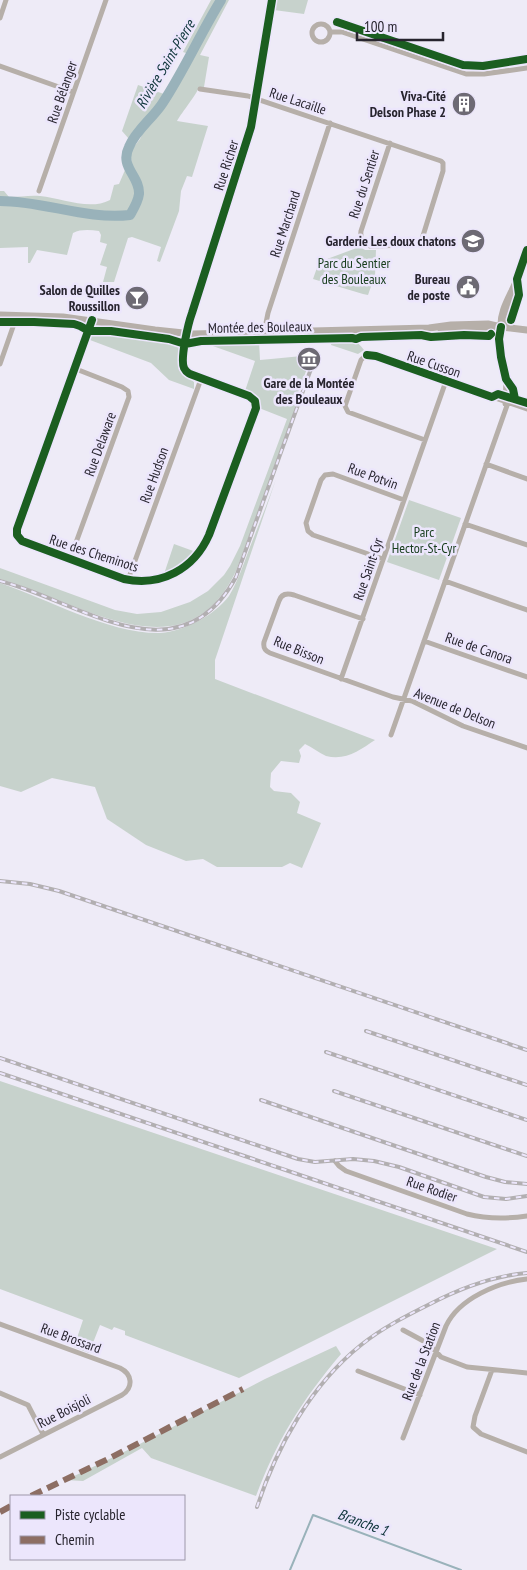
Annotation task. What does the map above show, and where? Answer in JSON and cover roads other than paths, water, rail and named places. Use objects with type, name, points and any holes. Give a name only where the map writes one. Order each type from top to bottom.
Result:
[{"type":"street","points":[[0,18],[6,0]]},
{"type":"street","name":"Rue Bélanger","points":[[39,192],[106,0]]},
{"type":"street","name":"Rue Richer","points":[[186,334],[248,137],[257,99],[272,0]]},
{"type":"street","points":[[330,32],[342,32],[466,74],[484,74],[527,68]]},
{"type":"street","points":[[0,66],[73,92]]},
{"type":"street","name":"Rue Lacaille","points":[[200,89],[257,99],[330,123]]},
{"type":"street","name":"Rue du Sentier","points":[[330,123],[390,142],[438,159],[443,163],[443,171],[422,239],[415,245],[374,247],[366,245],[361,238],[361,231],[390,142]]},
{"type":"street","name":"Rue Marchand","points":[[264,333],[268,313],[330,123]]},
{"type":"street","points":[[391,734],[510,394],[499,344],[503,314],[518,279],[526,253]]},
{"type":"street","name":"Montée des Bouleaux","points":[[0,315],[50,316],[92,320],[186,334],[439,328],[450,325],[488,324],[527,330]]},
{"type":"street","points":[[0,364],[16,315]]},
{"type":"street","name":"Rue des Cheminots","points":[[92,320],[17,532],[18,538],[22,541],[128,580],[153,580],[167,577],[185,567],[199,553],[209,535],[256,404],[253,398],[190,374],[184,369],[186,334]]},
{"type":"street","name":"Rue Cusson","points":[[425,440],[348,412],[345,406],[361,360],[367,355],[376,356],[527,409]]},
{"type":"street","name":"Rue Delaware","points":[[70,559],[129,396],[128,391],[122,386],[76,369]]},
{"type":"street","name":"Rue Hudson","points":[[128,580],[201,378]]},
{"type":"street","name":"Rue Saint-Cyr","points":[[341,679],[446,381]]},
{"type":"street","points":[[486,464],[527,478]]},
{"type":"street","name":"Rue Potvin","points":[[383,559],[308,532],[306,523],[321,480],[328,474],[333,474],[404,500]]},
{"type":"street","points":[[465,524],[527,545]]},
{"type":"street","points":[[445,581],[527,610]]},
{"type":"street","name":"Rue Bisson","points":[[362,619],[294,594],[287,594],[280,597],[264,645],[266,652],[403,700]]},
{"type":"street","name":"Rue de Canora","points":[[424,641],[527,677]]},
{"type":"street","name":"Avenue de Delson","points":[[403,700],[412,701],[463,726],[527,748]]},
{"type":"street","name":"Rue Rodier","points":[[335,1161],[337,1165],[346,1171],[472,1215],[497,1219],[527,1216]]},
{"type":"street","name":"Rue de la Station","points":[[403,1438],[449,1320],[457,1310],[495,1287],[527,1279]]},
{"type":"street","name":"Rue Brossard","points":[[0,1324],[120,1368],[126,1372],[130,1379]]},
{"type":"street","points":[[403,1330],[429,1344],[440,1357],[467,1367],[527,1373]]},
{"type":"street","points":[[492,1370],[475,1416],[474,1427],[481,1434],[527,1452]]},
{"type":"street","points":[[358,1371],[420,1395]]},
{"type":"street","name":"Rue Boisjoli","points":[[0,1457],[125,1393],[129,1388],[130,1379]]},
{"type":"street","points":[[0,1393],[28,1405],[43,1434]]},
{"type":"waterway","name":"Rivière Saint-Pierre","points":[[0,201],[33,204],[97,215],[130,215],[139,194],[126,160],[129,147],[170,91],[221,0]]},
{"type":"waterway","name":"Branche 1","points":[[290,1570],[313,1515],[461,1570]]},
{"type":"railway","points":[[0,581],[126,626],[157,630],[186,625],[213,608],[236,577],[312,366]]},
{"type":"railway","points":[[0,881],[30,884],[59,891],[527,1050]]},
{"type":"railway","points":[[366,1031],[527,1085]]},
{"type":"railway","points":[[326,1052],[527,1120]]},
{"type":"railway","points":[[0,1058],[298,1159],[315,1162],[353,1159],[374,1161],[399,1167],[484,1197],[506,1199],[527,1196]]},
{"type":"railway","points":[[0,1073],[527,1252]]},
{"type":"railway","points":[[334,1091],[527,1156]]},
{"type":"railway","points":[[261,1100],[486,1177],[505,1182],[527,1184]]},
{"type":"railway","points":[[257,1507],[275,1462],[298,1418],[326,1379],[361,1345],[394,1323],[453,1293],[489,1280],[527,1273]]},
{"type":"place","name":"Viva-Cité Delson Phase 2","points":[[464,104]]},
{"type":"place","name":"Garderie Les doux chatons","points":[[473,241]]},
{"type":"place","name":"Bureau de poste","points":[[468,287]]},
{"type":"place","name":"Salon de Quilles Roussillon","points":[[137,298]]},
{"type":"place","name":"Gare de la Montée des Bouleaux","points":[[309,359]]},
{"type":"park label","name":"Parc du Sentier des Bouleaux","points":[[354,272]]},
{"type":"park label","name":"Parc Hector-St-Cyr","points":[[424,540]]}]
